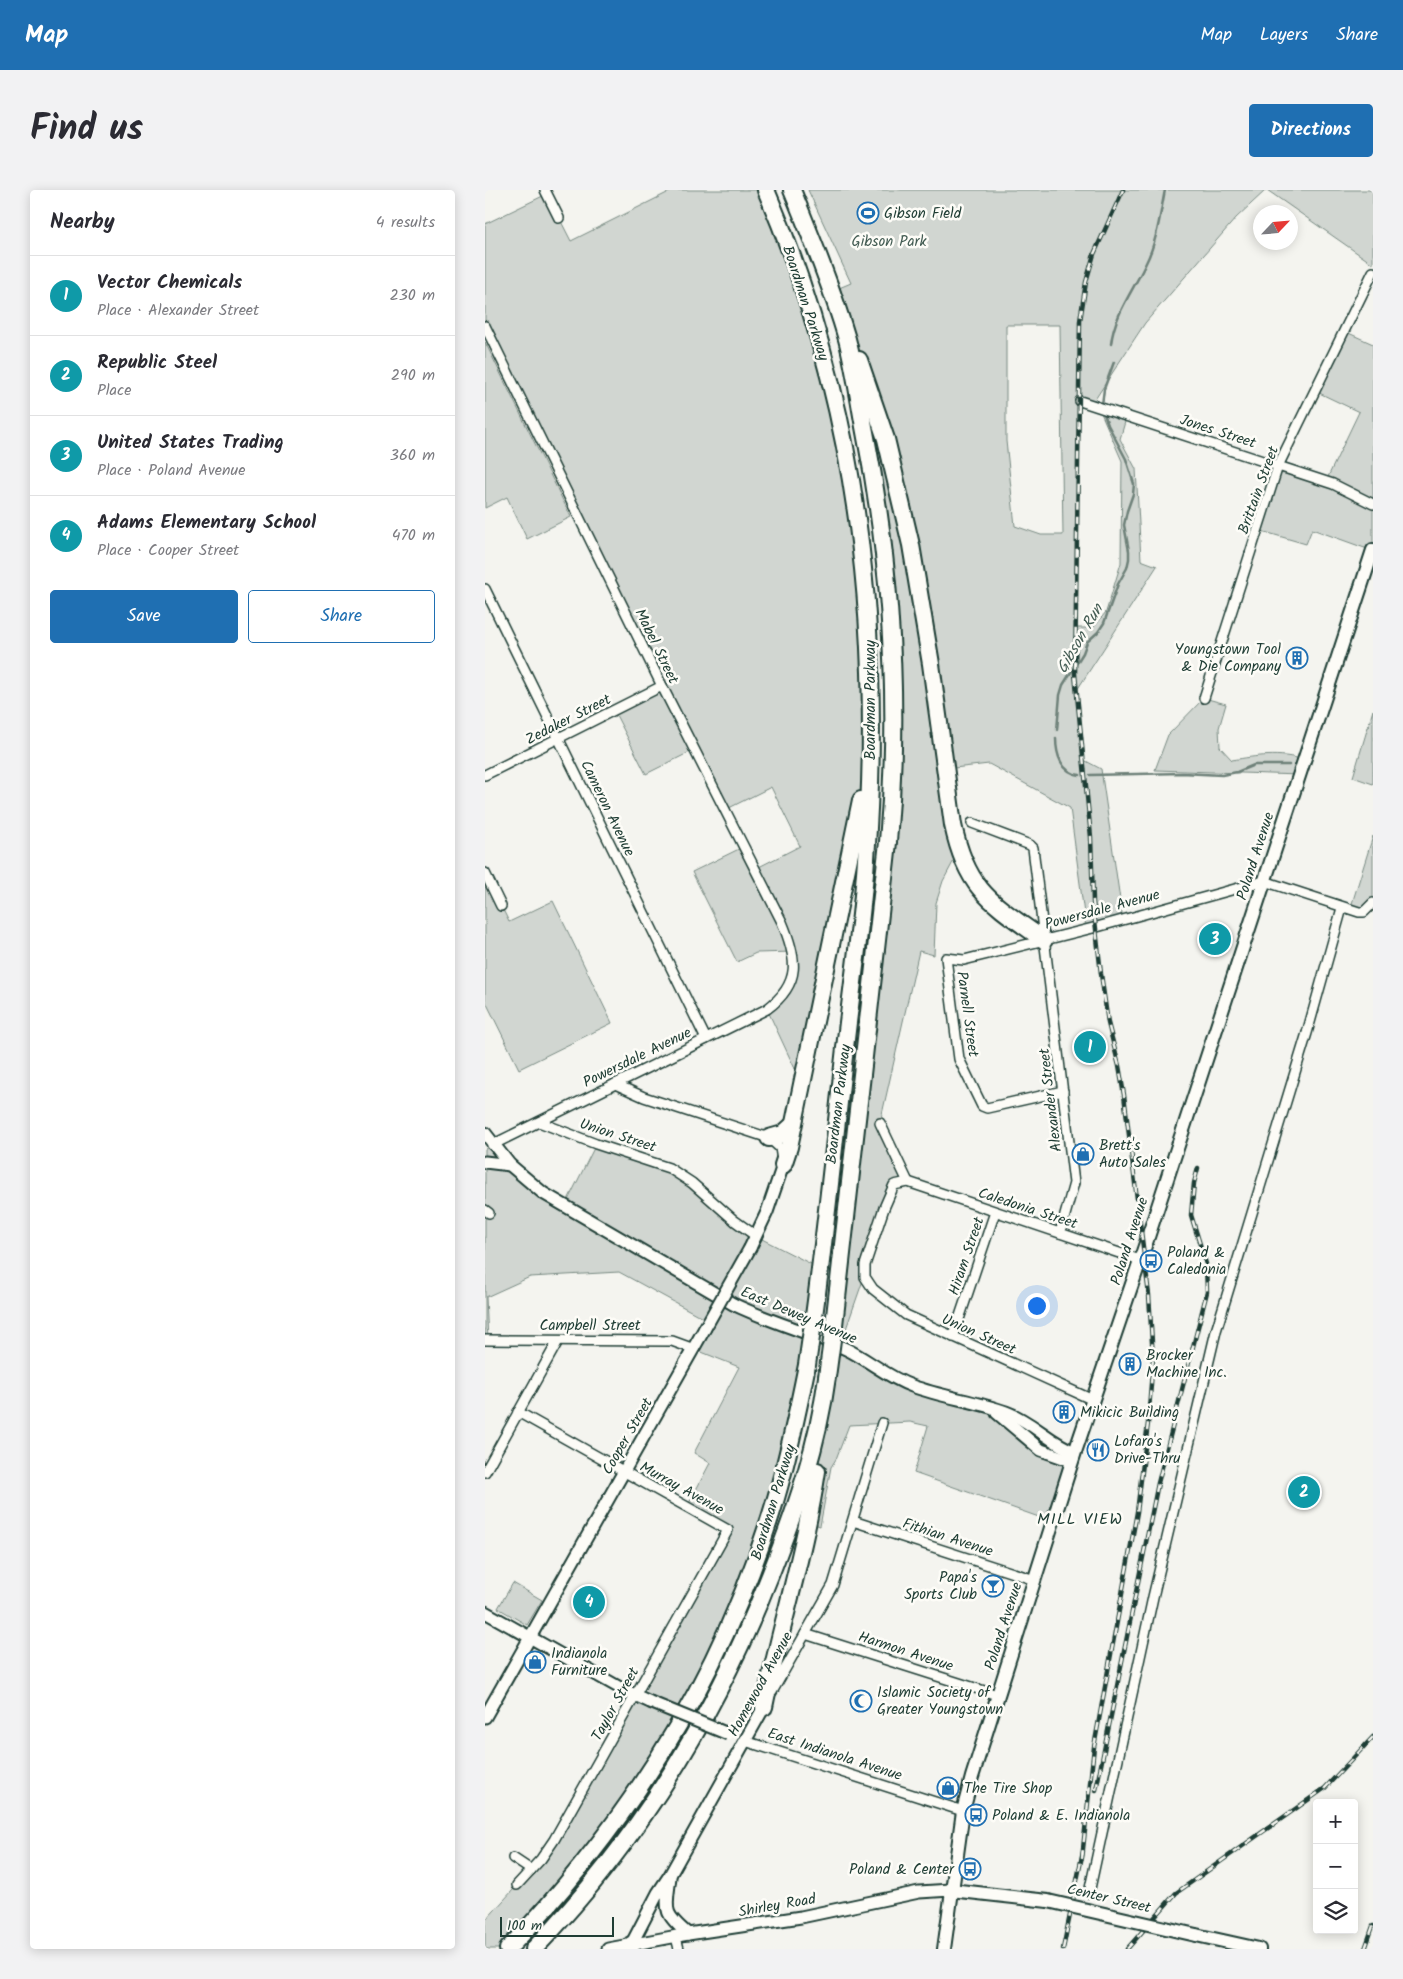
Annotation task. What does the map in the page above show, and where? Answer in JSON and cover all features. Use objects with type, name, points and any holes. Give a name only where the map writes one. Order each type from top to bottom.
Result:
[{"type":"highway","name":"Boardman Parkway","points":[[508,1949],[549,1906],[625,1810],[665,1748],[708,1671],[737,1608],[765,1534],[785,1466],[807,1365],[866,861],[871,736],[870,643],[860,532],[850,469],[833,390],[797,268],[766,190]]},
{"type":"highway","name":"Boardman Parkway","points":[[534,1949],[564,1918],[605,1869],[641,1821],[671,1776],[710,1709],[757,1610],[798,1502],[810,1464],[826,1384],[888,842],[894,728],[891,616],[883,535],[875,485],[847,341],[828,282],[792,190]]},
{"type":"highway","points":[[828,282],[879,413],[896,477],[925,622],[957,846],[970,876],[985,895],[1002,911],[1044,940]]},
{"type":"highway","points":[[783,1165],[789,1147],[863,793],[871,736]]},
{"type":"highway","points":[[769,1138],[783,1134],[793,1125]]},
{"type":"highway","points":[[764,1707],[803,1548],[817,1472],[826,1384]]},
{"type":"main road","name":"Poland Avenue","points":[[943,1949],[963,1811],[997,1695],[1073,1457],[1140,1260],[1373,550]]},
{"type":"main road","name":"Center Street","points":[[951,1890],[1048,1901],[1259,1949]]},
{"type":"street","points":[[545,190],[559,218]]},
{"type":"street","name":"Brittain Street","points":[[1203,698],[1279,466],[1373,272]]},
{"type":"street","name":"Mabel Street","points":[[485,326],[662,686],[782,922],[793,952],[791,979]]},
{"type":"street","name":"Jones Street","points":[[1080,401],[1333,484],[1373,504]]},
{"type":"street","name":"Cameron Avenue","points":[[485,589],[706,1039]]},
{"type":"street","name":"Zedaker Street","points":[[485,775],[662,686]]},
{"type":"street","name":"Alexander Street","points":[[972,823],[1032,846],[1074,1182],[1059,1233]]},
{"type":"street","points":[[485,873],[501,906]]},
{"type":"street","points":[[1264,881],[1359,912],[1364,912],[1373,903]]},
{"type":"street","name":"Powersdale Avenue","points":[[946,958],[963,960],[1264,881]]},
{"type":"street","points":[[1089,1893],[1153,1597],[1216,1331],[1307,1033],[1342,908]]},
{"type":"street","name":"Parnell Street","points":[[946,958],[959,1059],[982,1106],[987,1108],[1063,1091]]},
{"type":"street","name":"Powersdale Avenue","points":[[489,1147],[767,1009],[779,998],[791,979]]},
{"type":"street","points":[[615,1084],[645,1097],[769,1138],[780,1148],[783,1165]]},
{"type":"street","name":"Union Street","points":[[539,1122],[596,1144],[669,1168],[692,1183],[735,1222],[756,1236]]},
{"type":"street","points":[[880,1123],[908,1182]]},
{"type":"street","name":"East Dewey Avenue","points":[[485,1133],[489,1147],[543,1193],[733,1304],[757,1316],[845,1349],[883,1373],[911,1386],[1015,1416],[1073,1457]]},
{"type":"street","points":[[485,1162],[510,1165]]},
{"type":"street","name":"Cooper Street","points":[[485,1717],[750,1248],[767,1212],[783,1165]]},
{"type":"street","name":"Caledonia Street","points":[[908,1182],[1140,1260]]},
{"type":"street","name":"Union Street","points":[[908,1182],[897,1183],[891,1189],[865,1265],[865,1277],[873,1289],[903,1313],[1093,1400]]},
{"type":"street","name":"Hiram Street","points":[[953,1337],[995,1212]]},
{"type":"street","name":"Campbell Street","points":[[485,1340],[672,1341],[694,1348]]},
{"type":"street","points":[[485,1472],[558,1341]]},
{"type":"street","points":[[990,1408],[1041,1450],[1073,1457]]},
{"type":"street","name":"Murray Avenue","points":[[518,1412],[728,1530]]},
{"type":"street","name":"Homewood Avenue","points":[[631,1947],[658,1893],[670,1875],[833,1585],[883,1423]]},
{"type":"street","name":"Fithian Avenue","points":[[853,1521],[1035,1580]]},
{"type":"street","name":"Taylor Street","points":[[517,1886],[555,1840],[728,1530]]},
{"type":"street","name":"East Indianola Avenue","points":[[485,1612],[636,1696],[745,1741],[963,1811]]},
{"type":"street","name":"Harmon Avenue","points":[[805,1634],[997,1695]]},
{"type":"street","points":[[513,1858],[531,1870]]},
{"type":"street","points":[[670,1875],[667,1911],[682,1935],[679,1949]]},
{"type":"street","name":"Shirley Road","points":[[608,1949],[631,1947],[682,1935],[801,1917],[919,1892],[951,1890]]},
{"type":"green space","points":[[673,190],[766,190],[797,268],[864,562],[863,793],[802,1084],[767,1009],[786,989],[793,952],[756,953],[737,962],[692,872],[743,847],[755,869],[800,846],[771,787],[725,810],[694,750],[646,774],[614,711],[662,686],[485,326],[485,224],[547,194],[571,241]]},
{"type":"green space","name":"Gibson Park","points":[[808,190],[1266,190],[1236,218],[1145,323],[1092,404],[1079,401],[1076,628],[1093,628],[1106,612],[1121,563],[1122,461],[1098,406],[1127,415],[1120,439],[1136,469],[1141,560],[1157,566],[1077,690],[1084,760],[1101,769],[1123,920],[1086,929],[1070,808],[989,764],[945,769],[959,851],[943,881],[936,903],[934,955],[919,951],[880,1123],[908,1182],[897,1183],[840,1346],[883,1373],[990,1408],[1075,1452],[1053,1522],[914,1473],[928,1426],[910,1422],[849,1425],[831,1467],[820,1526],[808,1522],[817,1472],[891,811],[891,615],[832,291],[851,283]],"holes":[[[1006,325],[1060,325],[1063,535],[1041,535],[1015,526],[1006,441]]]},
{"type":"green space","points":[[1267,190],[1373,190],[1373,264],[1298,212],[1298,205],[1288,205]]},
{"type":"green space","points":[[1344,331],[1373,344],[1373,551],[1312,529],[1306,544],[1258,530],[1278,466],[1326,481],[1359,412],[1315,391]]},
{"type":"green space","points":[[485,342],[571,517],[527,539],[507,497],[485,508]]},
{"type":"green space","points":[[1204,698],[1226,704],[1219,728],[1220,747],[1232,760],[1250,757],[1286,756],[1304,760],[1299,775],[1155,770],[1168,735]]},
{"type":"green space","points":[[1373,710],[1373,784],[1353,777]]},
{"type":"green space","points":[[1373,836],[1373,903],[1369,908],[1350,910]]},
{"type":"green space","points":[[485,873],[509,922],[553,901],[612,1023],[519,1069],[485,1000]]},
{"type":"green space","points":[[596,1144],[659,1164],[756,1236],[819,1268],[765,1534],[665,1748],[508,1949],[485,1949],[485,1921],[541,1859],[728,1530],[687,1507],[710,1463],[694,1453],[739,1367],[694,1349],[709,1321],[619,1272],[530,1277],[486,1297],[488,1340],[485,1340],[485,1219],[489,1214],[485,1210],[485,1149],[492,1145],[565,1206]]},
{"type":"green space","points":[[513,1583],[542,1600],[527,1625],[498,1608]]},
{"type":"waterway","name":"Gibson Run","points":[[1111,344],[1120,313],[1149,256],[1158,228],[1165,190]]},
{"type":"waterway","name":"Gibson Run","points":[[1102,405],[1104,389],[1114,362]]},
{"type":"waterway","name":"Gibson Run","points":[[1057,730],[1060,695],[1063,685],[1083,653],[1087,642],[1098,632],[1104,623],[1129,559],[1124,525],[1134,484],[1126,459],[1108,425],[1103,411]]},
{"type":"waterway","name":"Gibson Run","points":[[1056,738],[1057,750],[1064,767],[1068,771],[1080,775]]},
{"type":"waterway","name":"Gibson Run","points":[[1090,775],[1182,773],[1222,775],[1237,772],[1254,765],[1289,765]]},
{"type":"railway","points":[[1082,1858],[1094,1747],[1137,1512],[1148,1423],[1153,1358],[1149,1295],[1124,1095],[1108,1023],[1101,974],[1093,902],[1091,837],[1075,674],[1080,321],[1086,282],[1094,254],[1123,190]]},
{"type":"railway","points":[[1096,1790],[1158,1483],[1207,1292],[1206,1264],[1191,1215],[1194,1183],[1198,1168]]},
{"type":"railway","points":[[1127,1949],[1176,1893],[1325,1788],[1373,1737]]},
{"type":"railway","points":[[1063,1949],[1083,1851]]},
{"type":"railway","points":[[1365,1949],[1373,1926]]},
{"type":"place","name":"Gibson Field","points":[[868,213]]},
{"type":"place","name":"Youngstown Tool & Die Company","points":[[1297,658]]},
{"type":"place","name":"United States Trading","points":[[1215,939]]},
{"type":"place","name":"Vector Chemicals","points":[[1090,1047]]},
{"type":"place","name":"Brett's Auto Sales","points":[[1083,1154]]},
{"type":"place","name":"Poland & Caledonia","points":[[1151,1261]]},
{"type":"place","name":"Brocker Machine Inc.","points":[[1130,1364]]},
{"type":"place","name":"Mikicic Building","points":[[1064,1412]]},
{"type":"place","name":"Lofaro's Drive-Thru","points":[[1098,1450]]},
{"type":"place","name":"Republic Steel","points":[[1304,1492]]},
{"type":"place","name":"Papa's Sports Club","points":[[993,1586]]},
{"type":"place","name":"Adams Elementary School","points":[[589,1602]]},
{"type":"place","name":"Indianola Furniture","points":[[535,1662]]},
{"type":"place","name":"Islamic Society of Greater Youngstown","points":[[861,1701]]},
{"type":"place","name":"The Tire Shop","points":[[948,1788]]},
{"type":"place","name":"Poland & E. Indianola","points":[[976,1815]]},
{"type":"place","name":"Poland & Center","points":[[970,1869]]},
{"type":"district","name":"MILL VIEW","points":[[1080,1518]]}]
